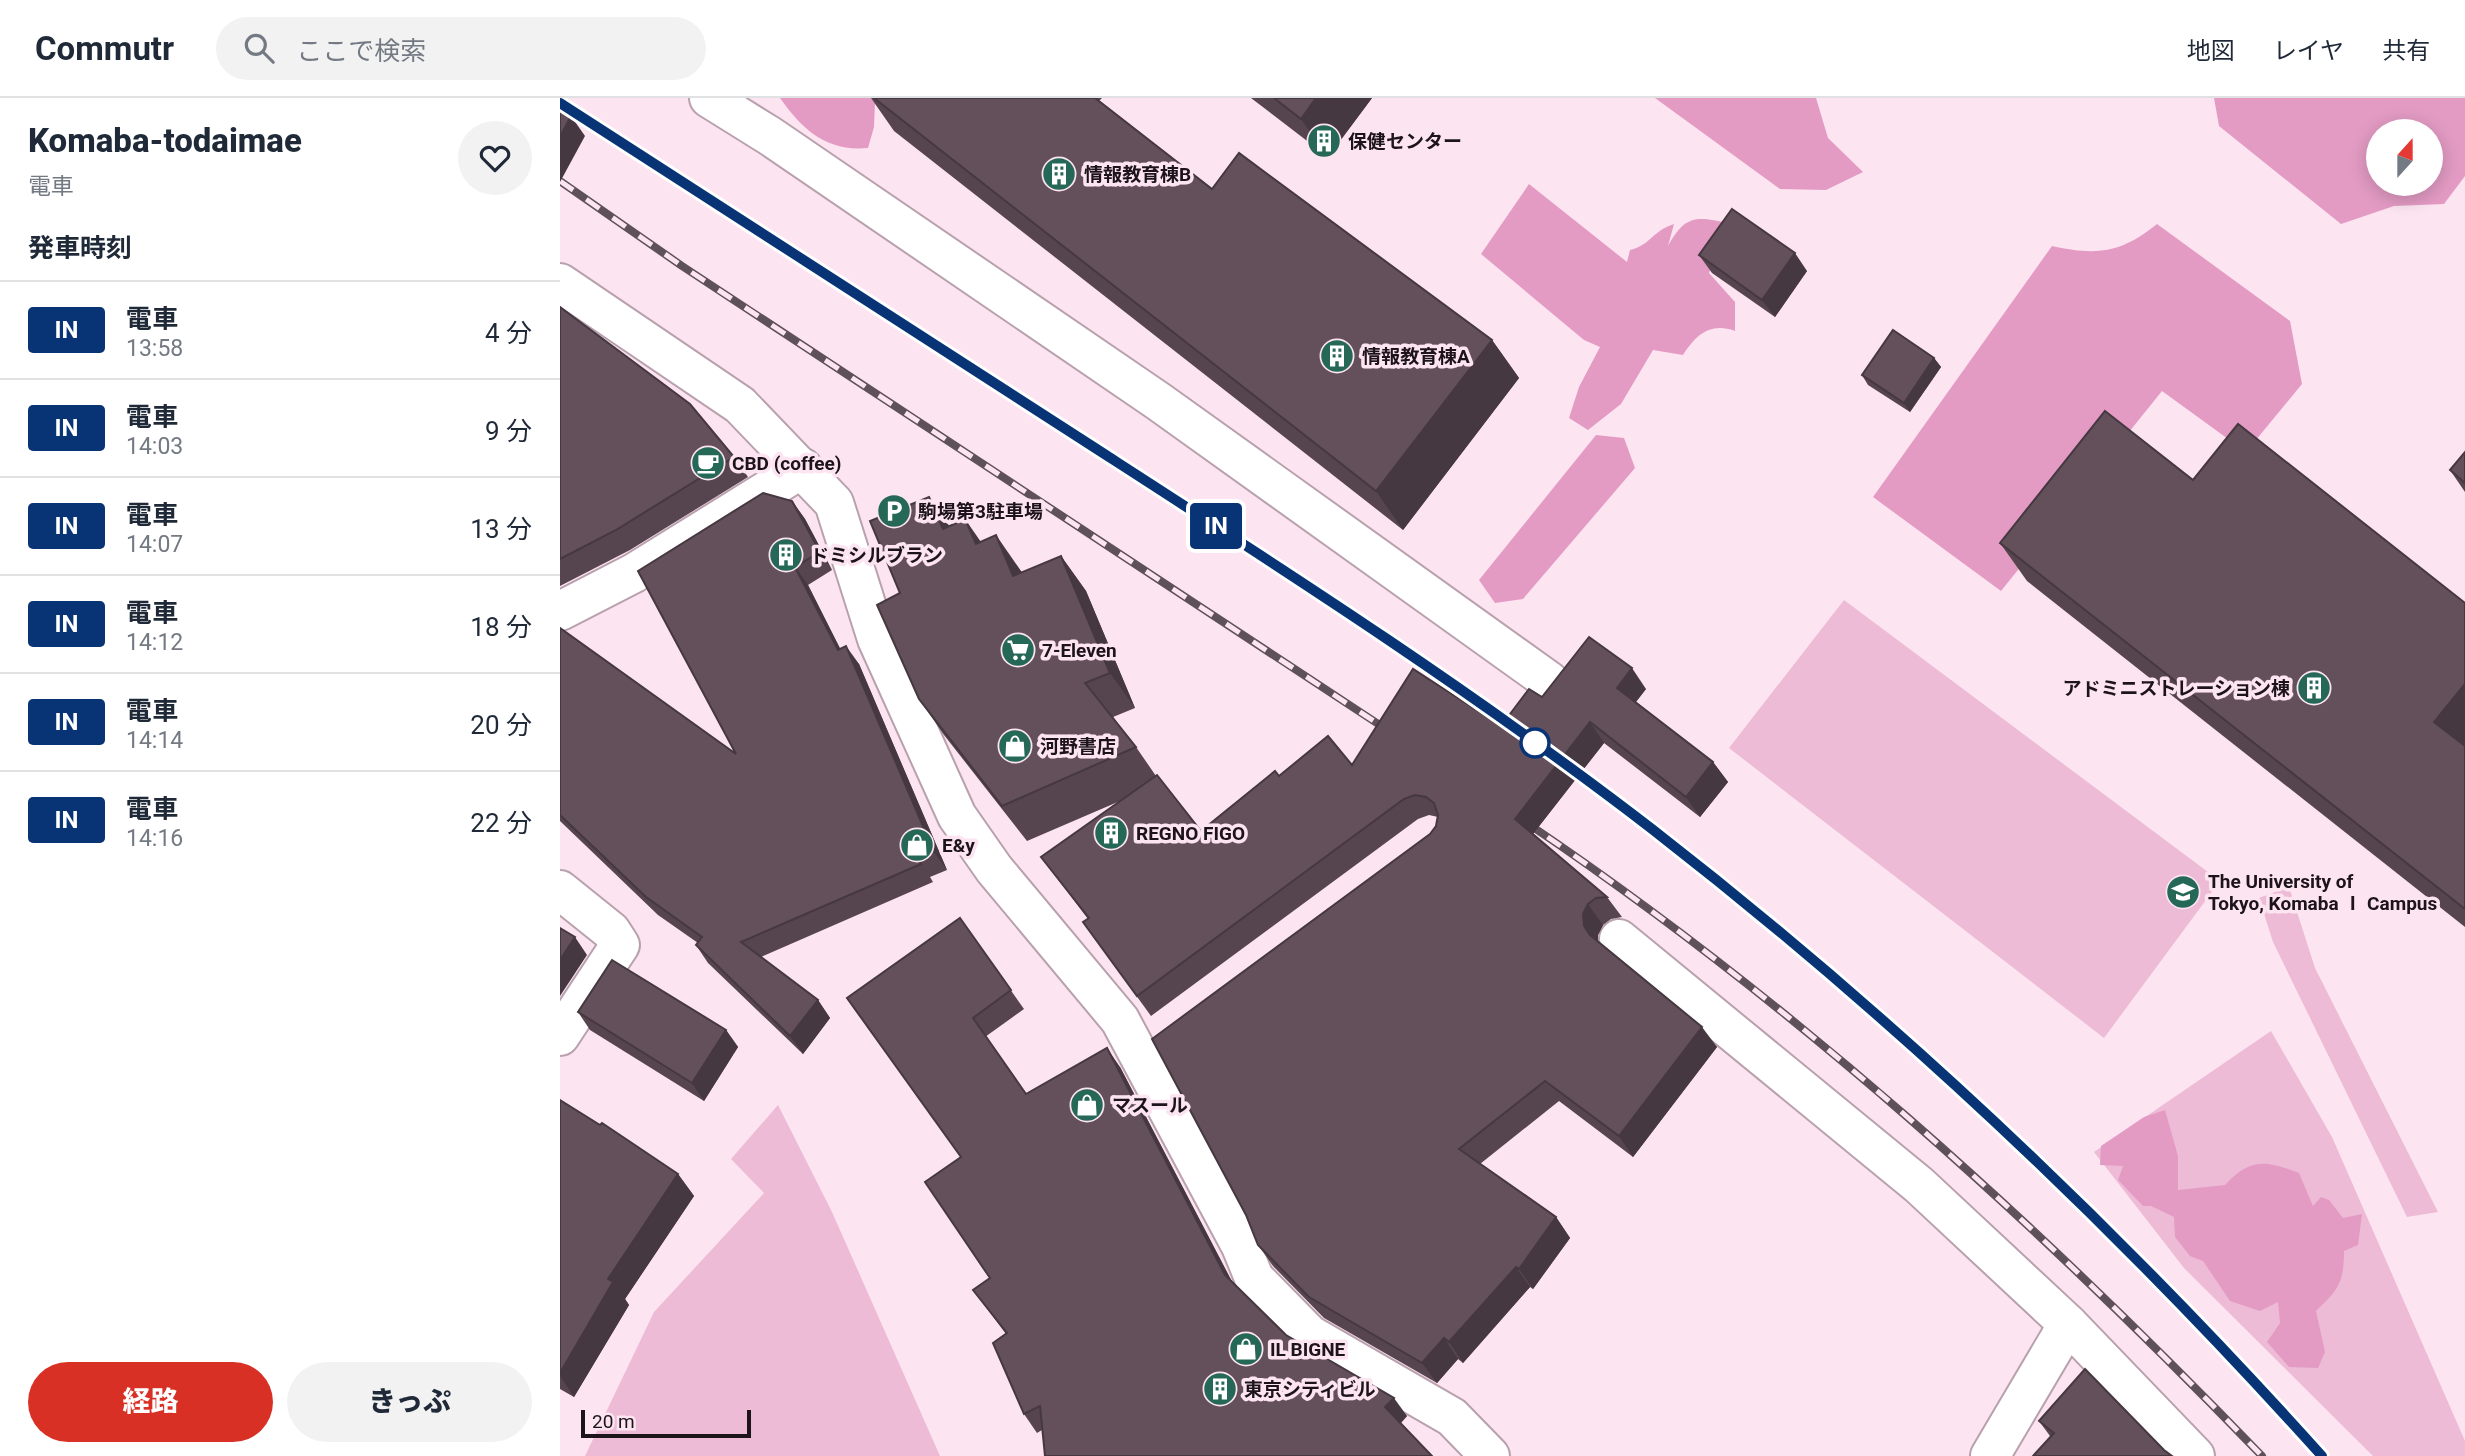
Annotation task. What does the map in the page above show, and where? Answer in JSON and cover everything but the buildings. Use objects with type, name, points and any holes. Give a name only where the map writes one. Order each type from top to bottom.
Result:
[{"type":"street","points":[[709,98],[770,136],[1158,401],[1549,681]]},
{"type":"street","points":[[560,283],[740,405],[834,503],[877,639],[957,816],[994,869],[1120,1020],[1241,1246],[1254,1278],[1310,1335],[1452,1417],[1490,1456]]},
{"type":"street","points":[[560,611],[634,573],[803,468]]},
{"type":"street","points":[[560,890],[611,931],[620,945],[560,1036]]},
{"type":"street","points":[[1619,939],[1919,1185],[2068,1324],[2195,1456]]},
{"type":"street","points":[[1138,1054],[1170,1029]]},
{"type":"street","points":[[1990,1456],[2068,1324]]},
{"type":"shaded area","points":[[780,98],[879,98],[875,101],[874,127],[868,148],[840,146],[816,136],[797,119]]},
{"type":"shaded area","points":[[1655,98],[1816,98],[1828,138],[1863,172],[1826,190],[1780,189]]},
{"type":"shaded area","points":[[2214,98],[2465,98],[2465,176],[2444,204],[2394,206],[2341,224],[2219,126]]},
{"type":"shaded area","points":[[1529,184],[1627,262],[1630,250],[1643,245],[1661,230],[1674,224],[1668,246],[1680,228],[1692,220],[1708,219],[1728,223],[1709,273],[1735,302],[1735,331],[1718,328],[1704,332],[1683,355],[1653,350],[1621,404],[1588,430],[1569,418],[1579,387],[1600,347],[1584,340],[1481,254]]},
{"type":"shaded area","points":[[2157,224],[2290,321],[2302,384],[2246,452],[2162,391],[2001,591],[1873,497],[2052,246],[2082,251],[2108,250],[2132,241]]},
{"type":"shaded area","points":[[1596,435],[1624,438],[1635,468],[1523,599],[1495,603],[1479,580]]},
{"type":"shaded area","points":[[1844,600],[2220,881],[2104,1038],[1729,748]]},
{"type":"shaded area","points":[[2289,887],[2315,968],[2438,1212],[2407,1217],[2273,942],[2259,898]]},
{"type":"shaded area","points":[[2271,1031],[2332,1137],[2465,1441],[2465,1456],[2373,1456],[2184,1268],[2094,1152]]},
{"type":"shaded area","points":[[778,1105],[832,1212],[940,1456],[585,1456],[654,1312],[764,1193],[731,1159]]},
{"type":"shaded area","points":[[2165,1110],[2178,1156],[2178,1190],[2225,1185],[2250,1166],[2267,1164],[2299,1173],[2313,1206],[2321,1197],[2329,1200],[2343,1218],[2362,1214],[2358,1245],[2344,1251],[2341,1279],[2330,1297],[2316,1311],[2325,1352],[2318,1368],[2289,1367],[2267,1342],[2280,1323],[2278,1302],[2260,1311],[2230,1301],[2203,1261],[2190,1256],[2175,1237],[2174,1217],[2151,1206],[2143,1206],[2118,1180],[2123,1166],[2100,1165],[2101,1146],[2144,1117]]},
{"type":"railway","points":[[560,103],[1398,643],[1520,732]]},
{"type":"railway","points":[[560,181],[682,266],[1395,735]]},
{"type":"railway","points":[[1562,763],[1651,828],[1887,1021],[2061,1183],[2247,1373],[2322,1456]]},
{"type":"railway","points":[[1521,819],[1719,962],[1908,1118],[2089,1283],[2262,1456]]},
{"type":"train","name":"IN","points":[[560,103],[1398,643],[1651,828],[1888,1021],[2042,1165],[2247,1373],[2322,1456]]},
{"type":"place","name":"保健センター","points":[[1324,141]]},
{"type":"place","name":"情報教育棟B","points":[[1059,174]]},
{"type":"place","name":"情報教育棟A","points":[[1337,356]]},
{"type":"place","name":"CBD (coffee)","points":[[708,463]]},
{"type":"place","name":"駒場第3駐車場","points":[[894,511]]},
{"type":"place","name":"ドミシルブラン","points":[[786,555]]},
{"type":"place","name":"7-Eleven","points":[[1018,650]]},
{"type":"place","name":"アドミニストレーション棟","points":[[2314,688]]},
{"type":"place","name":"河野書店","points":[[1015,746]]},
{"type":"place","name":"REGNO FIGO","points":[[1111,833]]},
{"type":"place","name":"E&y","points":[[917,845]]},
{"type":"place","name":"The University of Tokyo, Komaba Ⅰ Campus","points":[[2183,892]]},
{"type":"place","name":"マスール","points":[[1087,1105]]},
{"type":"place","name":"IL BIGNE","points":[[1246,1349]]},
{"type":"place","name":"東京シティビル","points":[[1220,1389]]}]
